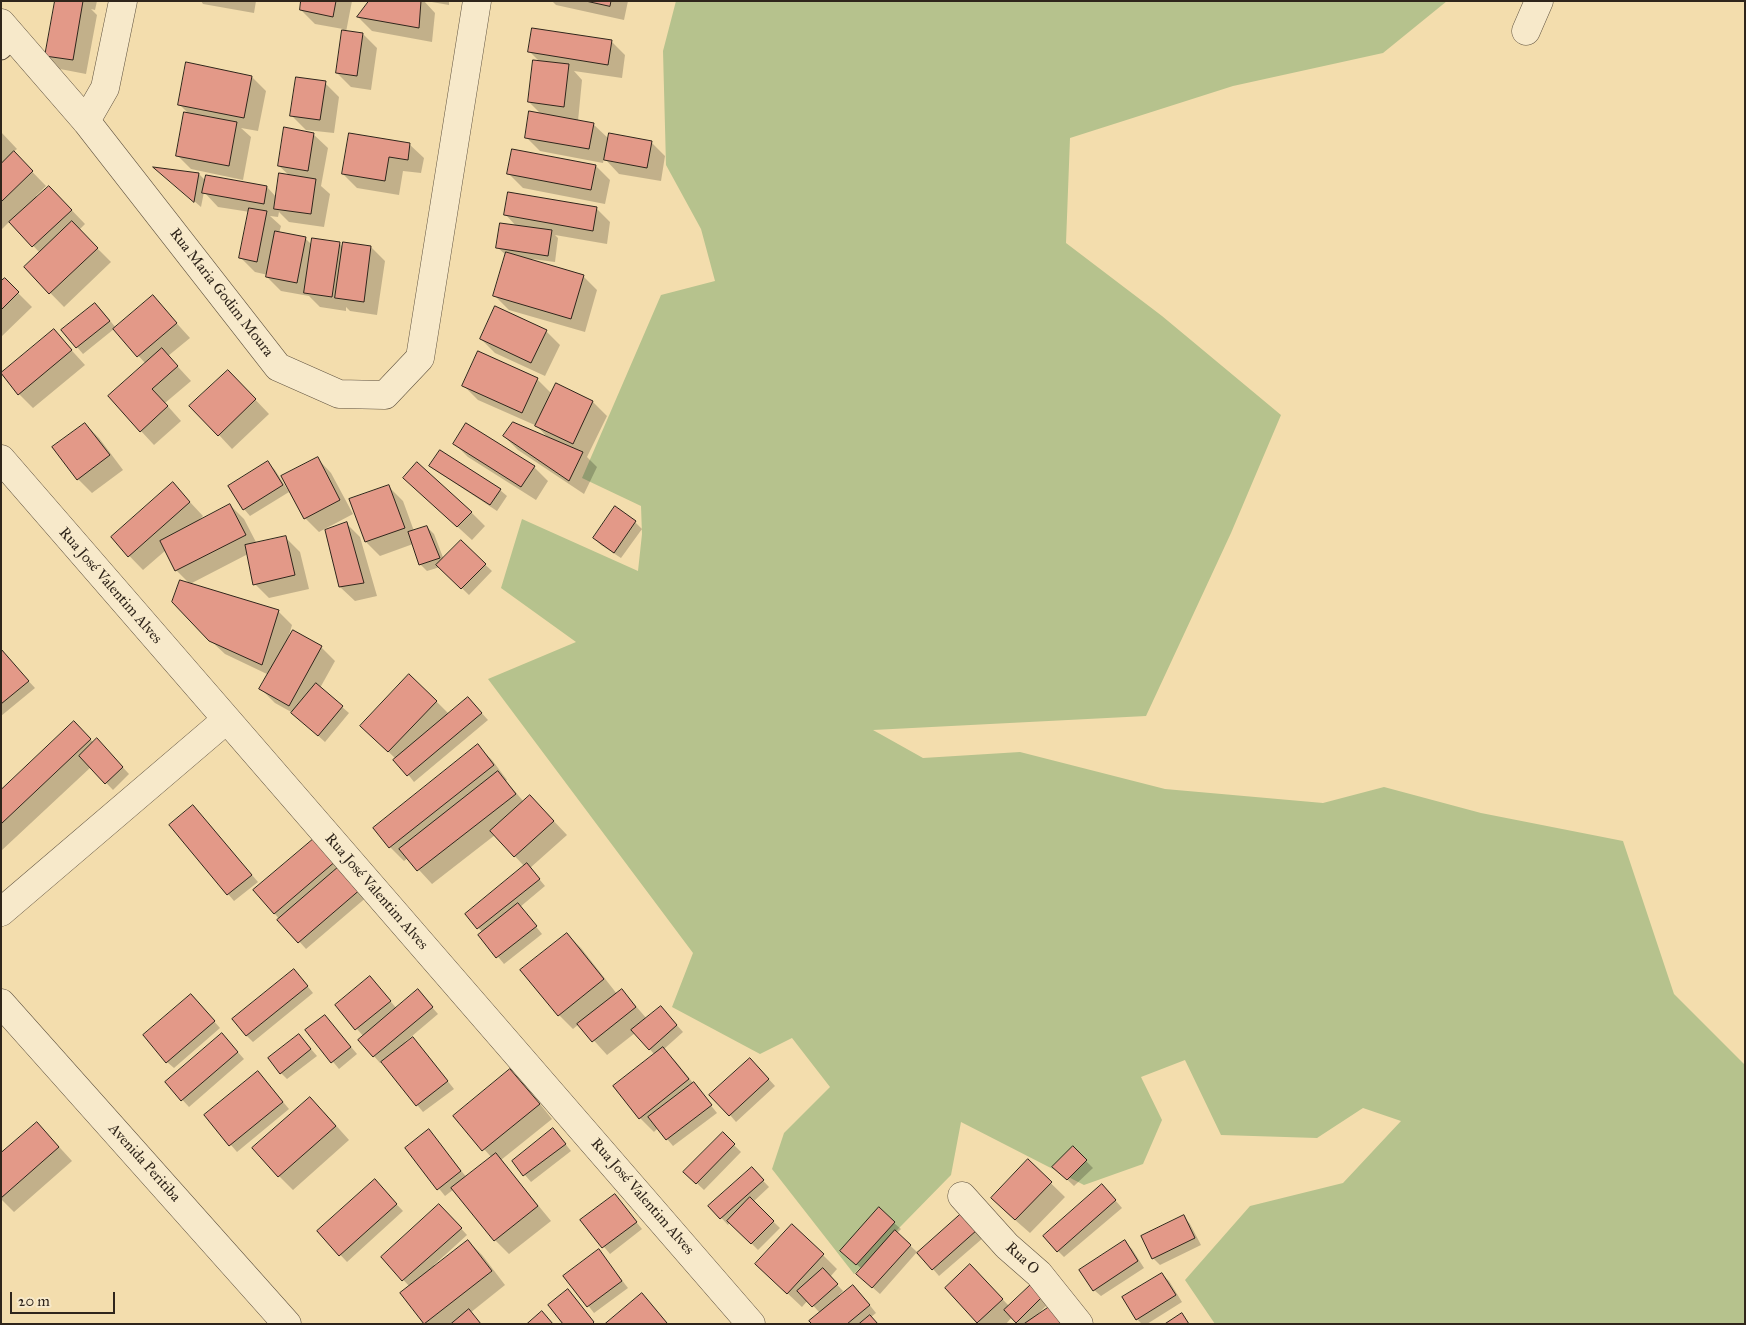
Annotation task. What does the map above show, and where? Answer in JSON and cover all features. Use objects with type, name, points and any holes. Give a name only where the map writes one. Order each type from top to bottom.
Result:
[{"type":"street","points":[[86,121],[105,88],[123,1]]},
{"type":"street","name":"Rua Maria Godim Moura","points":[[6,37],[86,121],[278,367],[339,394],[385,395],[420,358],[477,1]]},
{"type":"street","points":[[1526,31],[1539,1]]},
{"type":"street","name":"Rua José Valentim Alves","points":[[1,459],[751,1324]]},
{"type":"street","points":[[1,912],[226,720]]},
{"type":"street","name":"Avenida Peritiba","points":[[1,1003],[287,1324]]},
{"type":"street","name":"Rua O","points":[[962,1196],[1007,1246],[1039,1274],[1079,1324]]},
{"type":"green space","points":[[676,1],[1447,1],[1383,53],[1233,86],[1070,138],[1066,243],[1162,316],[1281,415],[1231,533],[1146,716],[873,730],[923,758],[1020,752],[1165,789],[1323,803],[1384,787],[1481,813],[1623,841],[1674,994],[1745,1065],[1745,1324],[1215,1324],[1185,1280],[1250,1206],[1343,1183],[1401,1121],[1363,1108],[1317,1138],[1221,1135],[1185,1060],[1141,1077],[1162,1120],[1143,1164],[1084,1185],[961,1122],[951,1175],[854,1274],[772,1169],[784,1133],[830,1087],[792,1038],[760,1054],[672,1007],[693,953],[488,679],[576,642],[501,588],[522,519],[638,571],[642,534],[641,506],[582,478],[661,295],[715,281],[701,229],[666,165],[663,51]]},
{"type":"building","points":[[55,1],[83,1],[73,60],[45,56]]},
{"type":"building","points":[[301,1],[336,1],[333,17],[300,10]]},
{"type":"building","points":[[369,1],[421,1],[419,28],[357,17]]},
{"type":"building","points":[[586,1],[611,1],[610,6]]},
{"type":"building","points":[[532,28],[612,40],[608,65],[528,52]]},
{"type":"building","points":[[342,30],[363,33],[357,76],[336,73]]},
{"type":"building","points":[[533,60],[569,64],[564,107],[528,102]]},
{"type":"building","points":[[186,62],[252,76],[244,118],[178,105]]},
{"type":"building","points":[[296,77],[326,81],[320,120],[290,116]]},
{"type":"building","points":[[529,111],[594,123],[589,149],[525,138]]},
{"type":"building","points":[[184,112],[237,122],[229,166],[176,156]]},
{"type":"building","points":[[284,127],[314,133],[308,171],[278,166]]},
{"type":"building","points":[[349,133],[410,143],[408,160],[389,157],[385,181],[342,174]]},
{"type":"building","points":[[609,133],[652,141],[647,168],[604,160]]},
{"type":"building","points":[[512,149],[596,165],[591,190],[507,174]]},
{"type":"building","points":[[14,151],[33,171],[1,202],[1,164]]},
{"type":"building","points":[[153,167],[199,173],[194,202]]},
{"type":"building","points":[[279,173],[316,179],[311,214],[274,209]]},
{"type":"building","points":[[206,175],[267,186],[264,204],[202,193]]},
{"type":"building","points":[[49,186],[72,210],[32,247],[9,222]]},
{"type":"building","points":[[508,192],[597,207],[593,231],[504,215]]},
{"type":"building","points":[[249,208],[267,211],[257,262],[239,258]]},
{"type":"building","points":[[72,221],[98,248],[49,294],[24,267]]},
{"type":"building","points":[[500,223],[552,230],[548,256],[496,248]]},
{"type":"building","points":[[275,231],[306,237],[297,283],[266,277]]},
{"type":"building","points":[[312,238],[340,242],[332,297],[304,293]]},
{"type":"building","points":[[343,242],[371,246],[364,302],[335,298]]},
{"type":"building","points":[[506,252],[584,275],[571,319],[493,296]]},
{"type":"building","points":[[5,278],[19,292],[1,310],[1,281]]},
{"type":"building","points":[[153,295],[177,323],[137,357],[113,329]]},
{"type":"building","points":[[95,303],[110,321],[76,348],[61,330]]},
{"type":"building","points":[[495,306],[547,330],[531,363],[480,339]]},
{"type":"building","points":[[54,329],[72,350],[18,395],[1,373]]},
{"type":"building","points":[[162,348],[178,366],[152,389],[168,406],[140,432],[108,396]]},
{"type":"building","points":[[478,351],[538,378],[522,413],[462,386]]},
{"type":"building","points":[[228,370],[256,399],[218,436],[189,406]]},
{"type":"building","points":[[556,383],[593,401],[573,444],[535,426]]},
{"type":"building","points":[[513,422],[583,452],[569,481],[503,436]]},
{"type":"building","points":[[85,423],[110,455],[77,480],[52,447]]},
{"type":"building","points":[[466,423],[535,466],[521,487],[453,444]]},
{"type":"building","points":[[440,450],[501,489],[490,505],[429,466]]},
{"type":"building","points":[[318,457],[340,500],[304,519],[281,476]]},
{"type":"building","points":[[268,461],[283,485],[243,510],[228,486]]},
{"type":"building","points":[[417,462],[472,512],[457,527],[403,478]]},
{"type":"building","points":[[173,482],[190,502],[128,557],[111,537]]},
{"type":"building","points":[[389,485],[405,528],[365,542],[349,499]]},
{"type":"building","points":[[230,504],[246,535],[175,571],[160,541]]},
{"type":"building","points":[[615,506],[636,521],[614,553],[593,538]]},
{"type":"building","points":[[347,522],[364,583],[339,587],[325,530]]},
{"type":"building","points":[[427,526],[440,558],[419,565],[408,532]]},
{"type":"building","points":[[286,536],[295,575],[253,585],[245,545]]},
{"type":"building","points":[[461,540],[486,564],[461,589],[436,565]]},
{"type":"building","points":[[180,580],[279,610],[262,665],[209,641],[172,602]]},
{"type":"building","points":[[293,630],[322,646],[289,706],[259,689]]},
{"type":"building","points":[[1,649],[29,681],[1,704]]},
{"type":"building","points":[[409,674],[437,701],[388,752],[360,726]]},
{"type":"building","points":[[316,683],[343,706],[318,736],[291,713]]},
{"type":"building","points":[[468,697],[482,713],[407,776],[393,760]]},
{"type":"building","points":[[74,721],[91,739],[1,824],[1,790]]},
{"type":"building","points":[[97,738],[123,767],[105,784],[79,756]]},
{"type":"building","points":[[478,744],[494,765],[389,848],[373,828]]},
{"type":"building","points":[[498,771],[516,794],[417,871],[399,849]]},
{"type":"building","points":[[530,795],[554,821],[514,857],[490,831]]},
{"type":"building","points":[[193,805],[252,875],[227,895],[169,825]]},
{"type":"building","points":[[317,836],[337,860],[274,914],[253,890]]},
{"type":"building","points":[[527,863],[540,879],[477,929],[465,914]]},
{"type":"building","points":[[342,864],[362,888],[298,943],[277,920]]},
{"type":"building","points":[[518,903],[537,926],[496,958],[478,935]]},
{"type":"building","points":[[567,933],[604,979],[558,1016],[520,970]]},
{"type":"building","points":[[294,969],[308,986],[246,1036],[232,1019]]},
{"type":"building","points":[[370,976],[391,1001],[355,1030],[335,1005]]},
{"type":"building","points":[[418,989],[433,1007],[373,1057],[358,1040]]},
{"type":"building","points":[[622,989],[636,1007],[592,1042],[577,1024]]},
{"type":"building","points":[[191,994],[215,1021],[166,1063],[143,1035]]},
{"type":"building","points":[[661,1006],[677,1025],[649,1050],[631,1030]]},
{"type":"building","points":[[325,1015],[351,1047],[331,1063],[305,1030]]},
{"type":"building","points":[[222,1033],[238,1052],[181,1101],[165,1082]]},
{"type":"building","points":[[299,1034],[311,1049],[280,1074],[268,1058]]},
{"type":"building","points":[[413,1037],[448,1081],[416,1106],[381,1062]]},
{"type":"building","points":[[663,1047],[689,1079],[639,1119],[613,1086]]},
{"type":"building","points":[[750,1058],[769,1079],[729,1116],[709,1095]]},
{"type":"building","points":[[510,1069],[540,1104],[482,1151],[453,1116]]},
{"type":"building","points":[[258,1071],[283,1102],[229,1146],[204,1115]]},
{"type":"building","points":[[694,1082],[712,1105],[666,1140],[648,1117]]},
{"type":"building","points":[[310,1097],[336,1126],[278,1177],[252,1148]]},
{"type":"building","points":[[37,1122],[59,1147],[1,1198],[1,1153]]},
{"type":"building","points":[[553,1128],[566,1144],[523,1176],[512,1161]]},
{"type":"building","points":[[429,1129],[461,1171],[437,1190],[405,1148]]},
{"type":"building","points":[[723,1132],[735,1144],[696,1184],[683,1172]]},
{"type":"building","points":[[1073,1146],[1087,1160],[1067,1180],[1052,1167]]},
{"type":"building","points":[[496,1153],[538,1206],[494,1241],[451,1188]]},
{"type":"building","points":[[1028,1159],[1052,1182],[1015,1220],[991,1198]]},
{"type":"building","points":[[752,1167],[764,1180],[720,1219],[708,1206]]},
{"type":"building","points":[[375,1179],[397,1204],[339,1256],[317,1231]]},
{"type":"building","points":[[1102,1184],[1116,1200],[1057,1252],[1043,1236]]},
{"type":"building","points":[[615,1194],[637,1222],[602,1248],[580,1220]]},
{"type":"building","points":[[750,1197],[774,1221],[751,1244],[727,1221]]},
{"type":"building","points":[[439,1204],[462,1228],[402,1281],[381,1257]]},
{"type":"building","points":[[879,1207],[895,1222],[856,1265],[840,1251]]},
{"type":"building","points":[[962,1213],[977,1230],[932,1270],[917,1253]]},
{"type":"building","points":[[1184,1215],[1195,1238],[1152,1259],[1141,1236]]},
{"type":"building","points":[[792,1224],[824,1254],[787,1294],[755,1264]]},
{"type":"building","points":[[895,1230],[911,1245],[872,1288],[856,1274]]},
{"type":"building","points":[[468,1240],[492,1271],[424,1324],[400,1293]]},
{"type":"building","points":[[1125,1240],[1138,1261],[1093,1291],[1079,1270]]},
{"type":"building","points":[[599,1249],[622,1281],[587,1307],[563,1276]]},
{"type":"building","points":[[970,1264],[1003,1299],[977,1323],[945,1288]]},
{"type":"building","points":[[823,1268],[838,1284],[812,1307],[797,1291]]},
{"type":"building","points":[[1162,1273],[1176,1295],[1136,1320],[1122,1297]]},
{"type":"building","points":[[1038,1278],[1050,1289],[1016,1323],[1004,1310]]},
{"type":"building","points":[[853,1285],[870,1305],[847,1324],[812,1324],[809,1321]]},
{"type":"building","points":[[568,1289],[594,1322],[592,1324],[563,1324],[548,1305]]},
{"type":"building","points":[[642,1293],[666,1324],[605,1324]]},
{"type":"building","points":[[1052,1305],[1063,1320],[1058,1324],[1024,1324]]},
{"type":"building","points":[[469,1309],[481,1324],[451,1324]]},
{"type":"building","points":[[542,1311],[553,1324],[527,1324]]},
{"type":"building","points":[[1182,1313],[1189,1324],[1165,1324]]},
{"type":"building","points":[[870,1315],[878,1324],[859,1324]]}]
